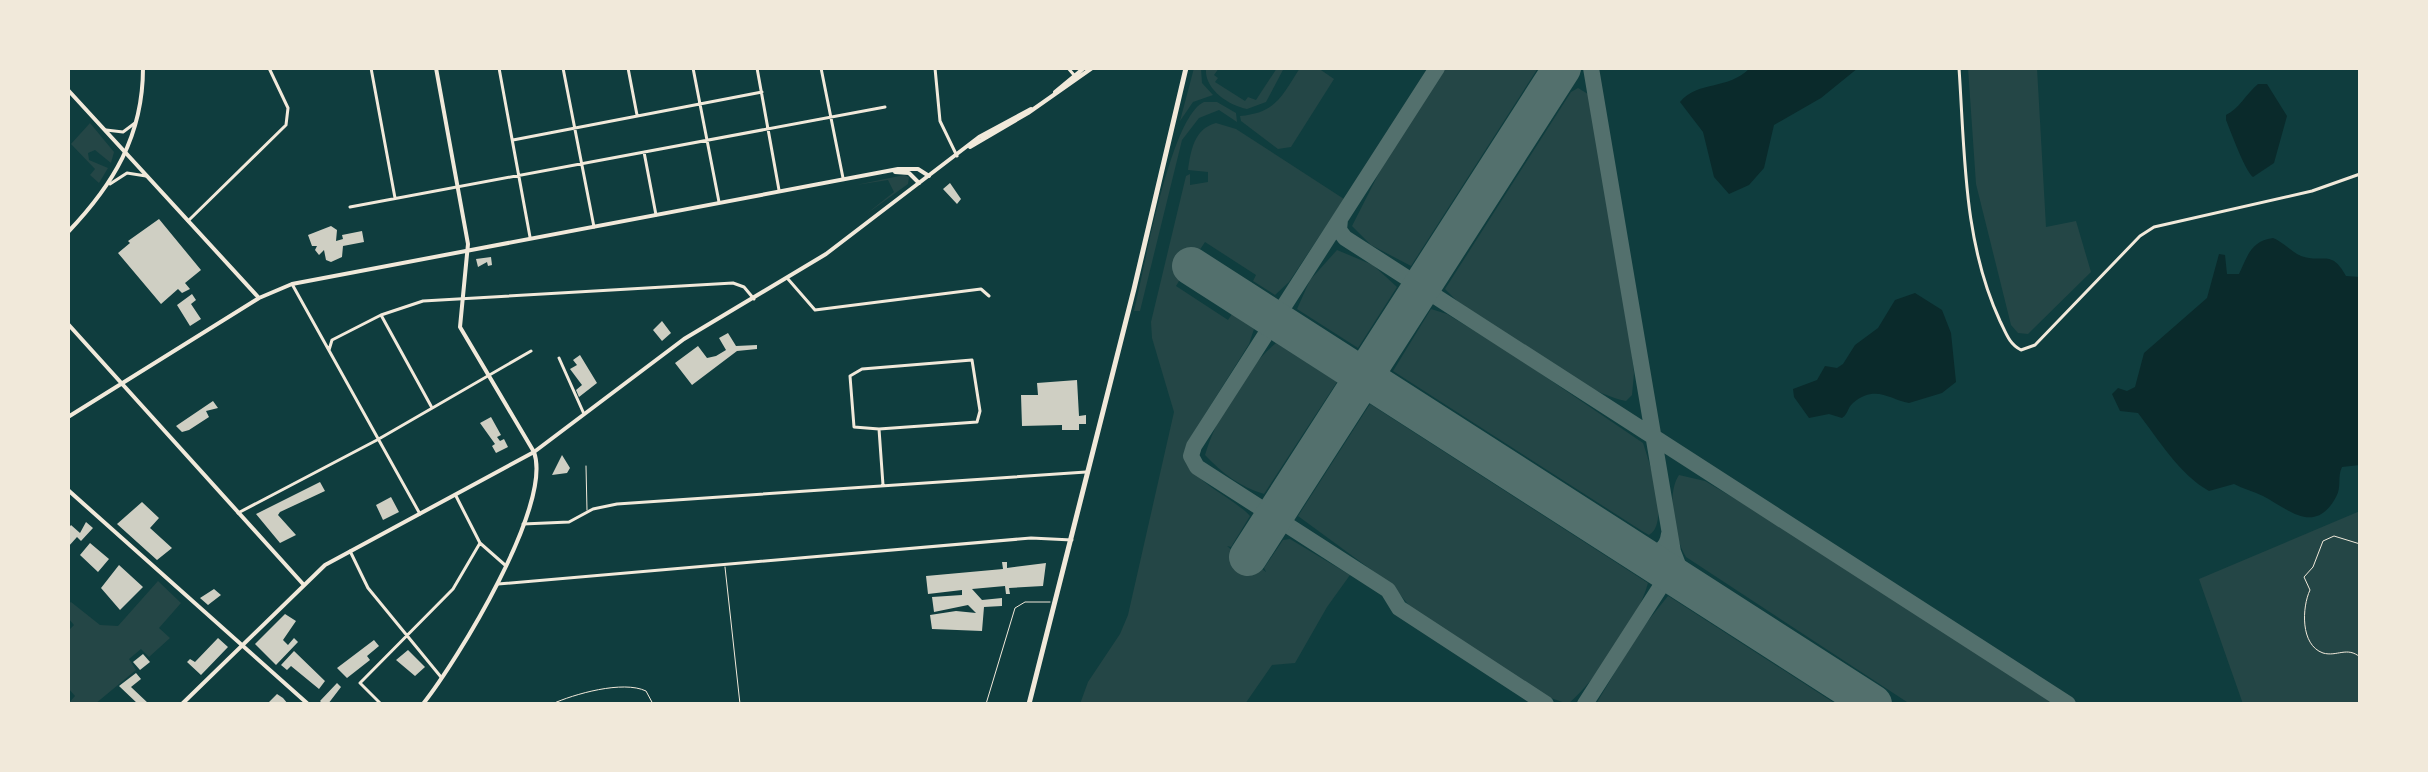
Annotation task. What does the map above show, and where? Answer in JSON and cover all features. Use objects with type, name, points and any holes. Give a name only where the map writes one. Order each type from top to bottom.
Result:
[{"type":"main road","points":[[1029,704],[1188,68]]},
{"type":"street","points":[[68,232],[110,184],[126,154],[137,121],[143,68]]},
{"type":"street","points":[[188,221],[286,125],[288,108],[269,68]]},
{"type":"street","points":[[371,68],[395,198]]},
{"type":"street","points":[[423,704],[465,646],[496,584],[523,524],[535,478],[534,452],[460,327],[460,299],[468,250],[436,68]]},
{"type":"street","points":[[499,68],[530,238]]},
{"type":"street","points":[[563,68],[594,227]]},
{"type":"street","points":[[628,68],[637,116]]},
{"type":"street","points":[[693,68],[719,203]]},
{"type":"street","points":[[757,68],[779,191]]},
{"type":"street","points":[[821,68],[844,180]]},
{"type":"street","points":[[935,68],[940,121],[959,154]]},
{"type":"street","points":[[1068,68],[1074,75]]},
{"type":"street","points":[[1054,94],[1084,68]]},
{"type":"street","points":[[182,704],[325,565],[534,452],[684,339],[788,279],[994,128],[1031,109],[1092,68]]},
{"type":"street","points":[[1959,68],[1974,243],[1997,314],[2011,344],[2021,350],[2035,345],[2140,236],[2154,227],[2312,191],[2360,174]]},
{"type":"street","points":[[68,90],[259,298]]},
{"type":"street","points":[[513,140],[762,92]]},
{"type":"street","points":[[350,207],[885,107]]},
{"type":"street","points":[[103,129],[123,132],[137,121]]},
{"type":"street","points":[[644,152],[656,215]]},
{"type":"street","points":[[68,417],[259,298],[292,284],[779,191],[915,168],[929,176]]},
{"type":"street","points":[[893,172],[909,173],[919,183]]},
{"type":"street","points":[[110,184],[127,173],[147,177]]},
{"type":"street","points":[[788,279],[815,310],[981,289],[989,296]]},
{"type":"street","points":[[329,350],[332,340],[381,315],[423,301],[733,283],[744,287],[754,299]]},
{"type":"street","points":[[292,284],[420,514]]},
{"type":"street","points":[[381,315],[431,407]]},
{"type":"street","points":[[68,324],[303,584]]},
{"type":"street","points":[[238,513],[377,440],[531,351]]},
{"type":"street","points":[[559,358],[584,414]]},
{"type":"street","points":[[972,360],[980,411],[977,422],[879,429],[854,427],[850,376],[857,370],[972,360]]},
{"type":"street","points":[[879,429],[883,485]]},
{"type":"street","points":[[523,524],[569,522],[587,512],[617,504],[1089,472]]},
{"type":"street","points":[[68,490],[308,704]]},
{"type":"street","points":[[456,496],[480,543],[505,565]]},
{"type":"street","points":[[496,584],[1031,538],[1072,540]]},
{"type":"street","points":[[381,704],[360,683],[453,589],[480,543]]},
{"type":"street","points":[[350,551],[366,585],[442,679]]},
{"type":"lane","points":[[586,466],[587,512]]},
{"type":"lane","points":[[725,565],[740,704]]},
{"type":"lane","points":[[986,704],[1015,608],[1025,602],[1056,603]]},
{"type":"lane","points":[[552,704],[584,691],[637,687],[646,691],[653,704]]},
{"type":"path","points":[[2360,544],[2334,536],[2323,541],[2313,567],[2304,577],[2310,590],[2302,613],[2309,638],[2318,650],[2331,654],[2349,651],[2360,657]]},
{"type":"shaded area","points":[[1194,68],[1201,68],[1202,83],[1213,95],[1193,102],[1180,121]]},
{"type":"shaded area","points":[[1206,68],[1219,68],[1214,75],[1218,78],[1215,82],[1245,101],[1248,97],[1256,100],[1277,68],[1284,68],[1266,102],[1247,109],[1232,104],[1213,89],[1206,76]]},
{"type":"shaded area","points":[[1300,68],[1318,68],[1334,79],[1291,147],[1278,149],[1241,121],[1240,116],[1270,107]]},
{"type":"shaded area","points":[[1445,68],[1538,68],[1411,266],[1371,245],[1352,226],[1384,163]]},
{"type":"shaded area","points":[[1750,68],[1858,68],[1821,98],[1774,125],[1764,168],[1749,185],[1729,194],[1714,177],[1703,132],[1680,102],[1695,91],[1732,80]]},
{"type":"shaded area","points":[[1968,68],[2037,68],[2046,227],[2076,221],[2091,272],[2028,334],[2018,333],[2011,325],[1976,184]]},
{"type":"shaded area","points":[[2258,84],[2267,84],[2287,116],[2274,163],[2253,177],[2238,151],[2226,115]]},
{"type":"shaded area","points":[[1578,88],[1588,94],[1591,103],[1629,328],[1634,373],[1632,395],[1626,401],[1606,395],[1562,373],[1458,302],[1445,289],[1571,92]]},
{"type":"shaded area","points":[[1204,102],[1217,102],[1236,113],[1237,122],[1219,110],[1199,118],[1182,140],[1140,311],[1134,311],[1170,164],[1180,135],[1192,114]]},
{"type":"shaded area","points":[[90,123],[114,152],[111,163],[95,150],[88,153],[89,160],[108,168],[99,183],[90,175],[95,169],[71,144]]},
{"type":"shaded area","points":[[1216,123],[1236,129],[1344,199],[1289,282],[1275,295],[1253,281],[1256,275],[1205,242],[1195,257],[1189,254],[1180,267],[1185,271],[1176,286],[1228,320],[1232,314],[1254,329],[1249,344],[1187,443],[1186,455],[1197,475],[1250,516],[1231,547],[1227,546],[1234,552],[1237,549],[1266,572],[1264,568],[1283,540],[1290,539],[1350,575],[1327,607],[1295,663],[1272,665],[1245,704],[1080,704],[1088,682],[1120,634],[1128,615],[1174,412],[1152,338],[1151,322],[1186,176],[1190,174],[1190,185],[1208,182],[1208,172],[1188,170],[1192,148],[1198,135]]},
{"type":"shaded area","points":[[904,175],[909,177],[908,184],[865,215],[894,192],[888,180],[856,185]]},
{"type":"shaded area","points":[[2273,238],[2301,256],[2331,259],[2346,276],[2360,277],[2360,465],[2342,467],[2336,497],[2328,509],[2310,517],[2301,516],[2234,484],[2209,491],[2179,466],[2138,413],[2120,411],[2112,394],[2118,388],[2127,391],[2135,387],[2144,353],[2207,298],[2219,254],[2225,255],[2227,274],[2239,274],[2255,246]]},
{"type":"shaded area","points":[[1337,250],[1373,265],[1397,287],[1358,348],[1297,309],[1310,280]]},
{"type":"shaded area","points":[[1915,293],[1942,310],[1951,333],[1956,382],[1942,393],[1909,403],[1882,395],[1869,395],[1853,403],[1842,418],[1829,414],[1809,418],[1794,397],[1793,389],[1817,380],[1825,366],[1837,368],[1843,364],[1855,345],[1878,328],[1895,300]]},
{"type":"shaded area","points":[[1431,309],[1447,314],[1512,354],[1643,443],[1654,478],[1658,506],[1658,519],[1649,535],[1393,371]]},
{"type":"shaded area","points":[[1276,343],[1337,382],[1264,494],[1232,479],[1205,455],[1233,394],[1253,366]]},
{"type":"shaded area","points":[[1370,404],[1648,583],[1635,614],[1615,648],[1568,704],[1545,696],[1412,609],[1392,585],[1298,516]]},
{"type":"shaded area","points":[[1679,475],[1705,481],[1754,510],[2055,704],[1910,704],[1686,557],[1673,516],[1673,493]]},
{"type":"shaded area","points":[[2360,511],[2360,704],[2243,704],[2199,579]]},
{"type":"shaded area","points":[[158,581],[181,603],[159,628],[170,638],[149,657],[141,649],[129,659],[136,670],[95,704],[68,704],[75,696],[68,688],[68,631],[74,625],[68,618],[68,604],[71,602],[100,625],[118,626]]},
{"type":"shaded area","points":[[1668,596],[1836,704],[1596,704],[1639,632]]},
{"type":"building","points":[[950,183],[961,199],[957,204],[943,189]]},
{"type":"building","points":[[159,219],[201,270],[185,283],[190,289],[182,293],[178,289],[161,304],[118,253],[130,243],[128,241]]},
{"type":"building","points":[[331,226],[337,230],[336,241],[343,239],[342,235],[362,231],[364,242],[343,246],[342,257],[331,262],[326,260],[324,250],[319,255],[315,250],[317,246],[312,246],[308,235]]},
{"type":"building","points":[[491,257],[492,265],[488,266],[487,262],[478,267],[476,259]]},
{"type":"building","points":[[192,294],[196,300],[191,304],[201,319],[190,326],[177,305]]},
{"type":"building","points":[[662,321],[671,333],[662,341],[653,330]]},
{"type":"building","points":[[728,333],[736,346],[757,345],[757,349],[737,351],[692,385],[675,363],[698,346],[707,358],[716,356],[726,350],[719,338]]},
{"type":"building","points":[[580,355],[597,383],[579,397],[576,390],[582,385],[570,369],[577,365],[573,360]]},
{"type":"building","points":[[1077,380],[1079,416],[1086,415],[1086,424],[1079,424],[1079,430],[1062,430],[1062,425],[1022,426],[1021,395],[1038,395],[1037,383]]},
{"type":"building","points":[[213,401],[218,408],[206,411],[209,417],[182,432],[176,426]]},
{"type":"building","points":[[491,417],[501,435],[497,437],[500,441],[504,439],[508,447],[496,453],[492,446],[495,444],[480,423]]},
{"type":"building","points":[[562,455],[570,468],[567,473],[552,475]]},
{"type":"building","points":[[320,482],[325,491],[278,515],[296,535],[280,543],[256,514]]},
{"type":"building","points":[[391,497],[399,512],[383,520],[376,505]]},
{"type":"building","points":[[142,502],[159,518],[150,528],[172,548],[157,560],[117,524]]},
{"type":"building","points":[[86,522],[93,528],[81,541],[77,537],[68,547],[68,529],[71,525],[80,533]]},
{"type":"building","points":[[90,543],[109,559],[98,572],[80,555]]},
{"type":"building","points":[[1002,562],[1007,562],[1007,568],[1046,563],[1043,586],[1009,588],[1010,594],[1006,594],[1005,586],[972,589],[982,600],[1002,598],[1002,606],[984,607],[982,631],[932,629],[930,615],[956,611],[976,613],[968,605],[934,612],[932,597],[962,595],[962,590],[928,594],[926,576],[1003,569]]},
{"type":"building","points":[[119,565],[143,587],[120,610],[101,588]]},
{"type":"building","points":[[214,589],[221,595],[208,605],[200,598]]},
{"type":"building","points":[[285,614],[296,621],[283,640],[288,645],[294,638],[298,642],[276,665],[255,644]]},
{"type":"building","points":[[218,638],[228,647],[201,675],[187,662],[190,659],[195,662]]},
{"type":"building","points":[[374,640],[379,646],[367,656],[370,660],[347,678],[337,668]]},
{"type":"building","points":[[408,650],[425,667],[415,676],[396,660]]},
{"type":"building","points":[[294,651],[325,681],[319,689],[291,666],[287,670],[281,665]]},
{"type":"building","points":[[143,654],[150,662],[140,670],[133,662]]},
{"type":"building","points":[[136,673],[141,679],[131,687],[149,704],[138,704],[119,686]]},
{"type":"building","points":[[337,683],[341,687],[328,704],[323,704],[320,701]]},
{"type":"building","points":[[277,694],[283,698],[288,704],[267,704]]},
{"type":"taxiway","points":[[1437,68],[1194,446],[1191,456],[1197,467],[1388,590],[1399,608],[1546,704]]},
{"type":"taxiway","points":[[1559,74],[1573,68]]},
{"type":"taxiway","points":[[1591,68],[1673,552],[1680,570],[1697,590]]},
{"type":"taxiway","points":[[1340,219],[1339,230],[1345,238],[2068,704]]},
{"type":"taxiway","points":[[1411,303],[1414,290],[1409,279],[1419,280],[1430,273]]},
{"type":"taxiway","points":[[1638,553],[1649,554],[1663,549],[1669,534]]},
{"type":"taxiway","points":[[1585,704],[1661,586],[1671,580],[1685,583]]},
{"type":"runway","points":[[1248,557],[1562,68]]},
{"type":"runway","points":[[1191,266],[1873,704]]}]
